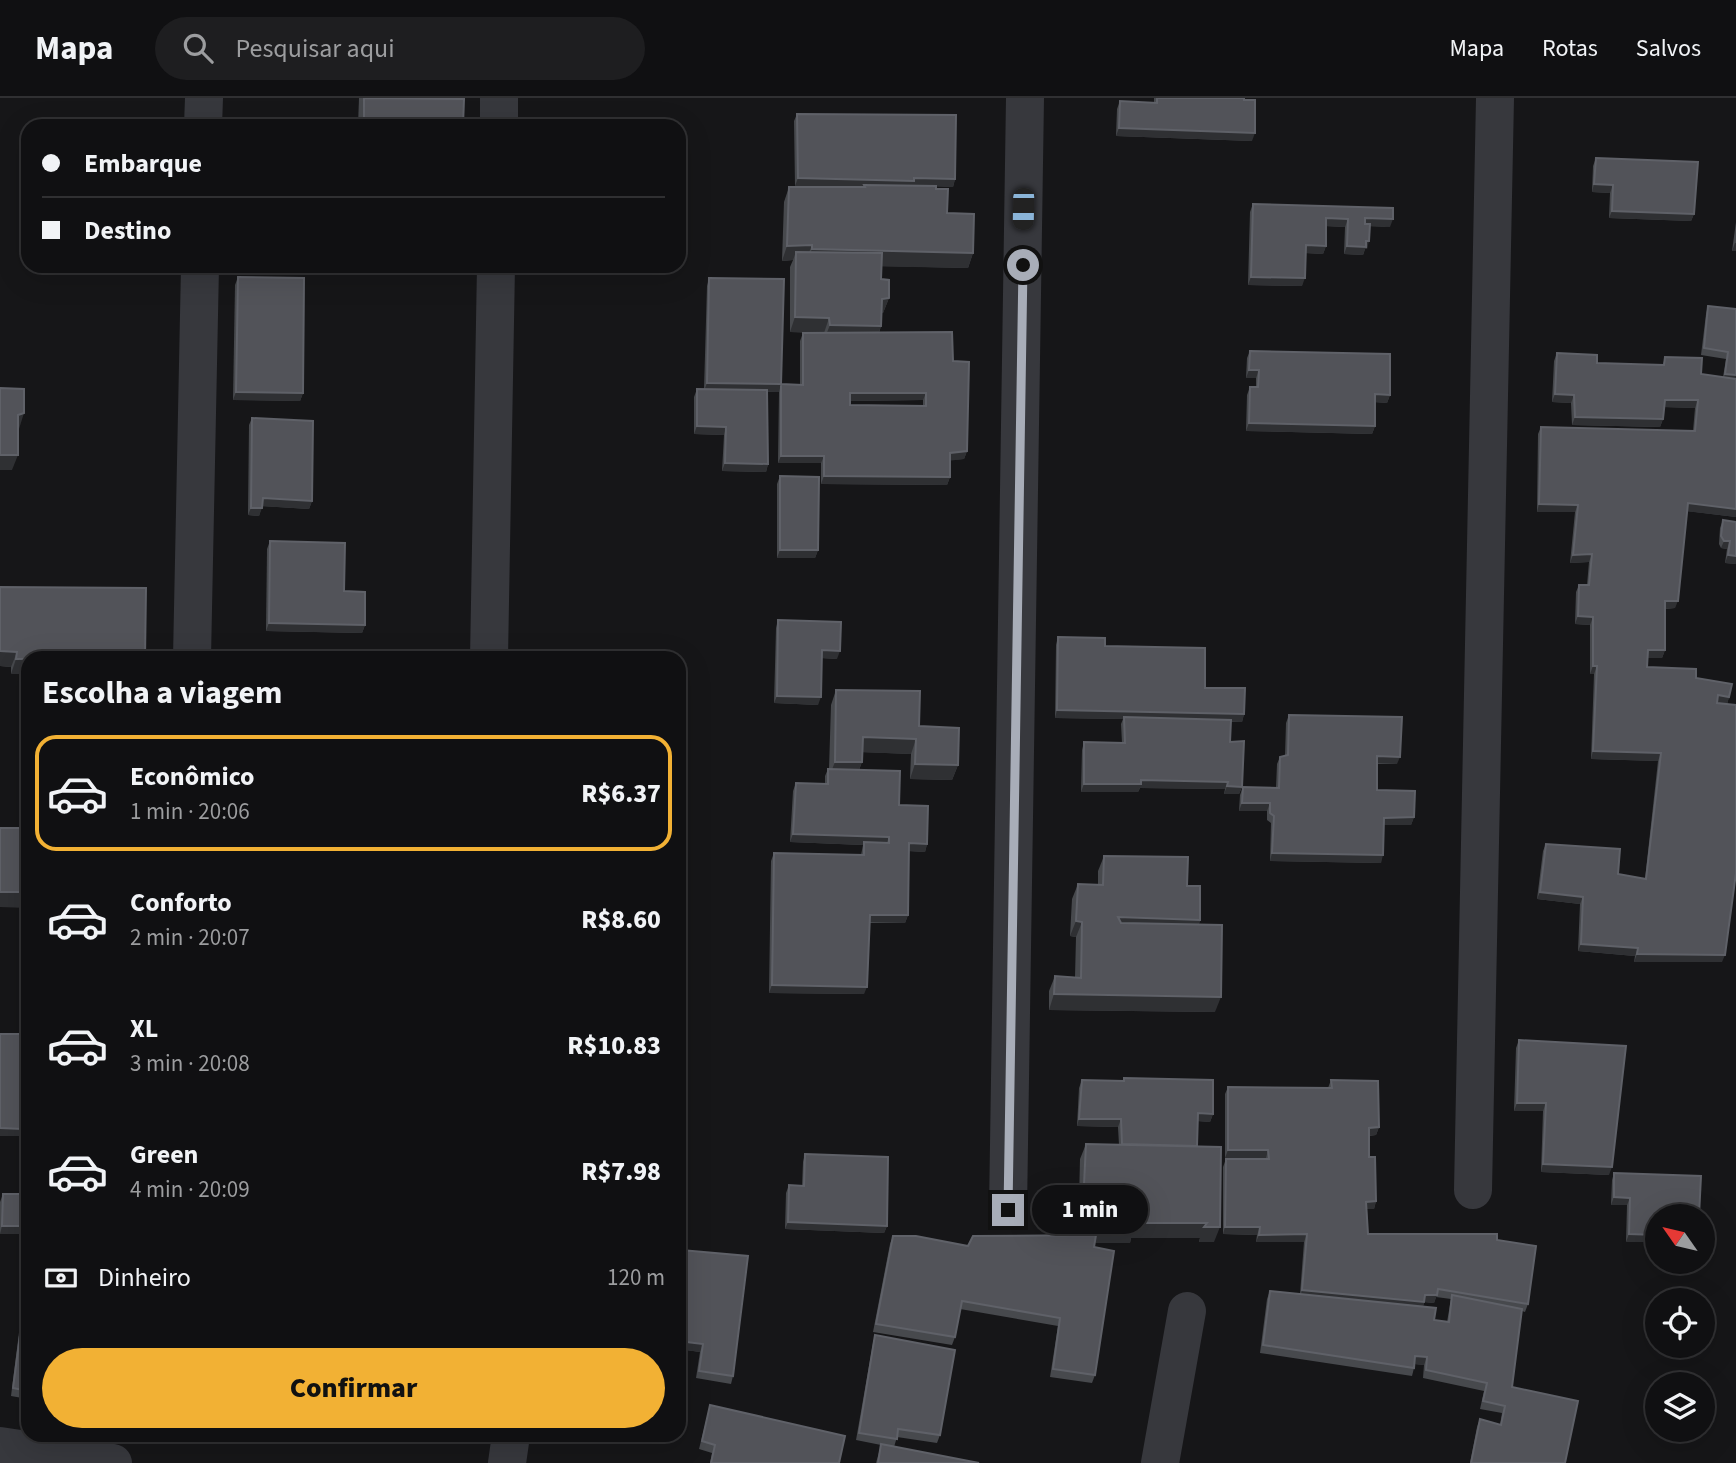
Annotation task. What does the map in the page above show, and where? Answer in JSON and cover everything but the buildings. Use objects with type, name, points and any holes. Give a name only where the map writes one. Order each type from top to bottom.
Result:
[{"type":"street","points":[[203,119],[204,98]]},
{"type":"street","points":[[499,98],[499,119]]},
{"type":"street","points":[[1008,1210],[1025,98]]},
{"type":"street","points":[[1472,1190],[1495,98]]},
{"type":"street","points":[[192,651],[200,273]]},
{"type":"street","points":[[489,651],[496,273]]},
{"type":"street","points":[[1160,1463],[1187,1311]]},
{"type":"street","points":[[507,1463],[510,1442]]},
{"type":"street","points":[[0,1446],[113,1463]]},
{"type":"route","points":[[1008,1210],[1023,265]]}]
